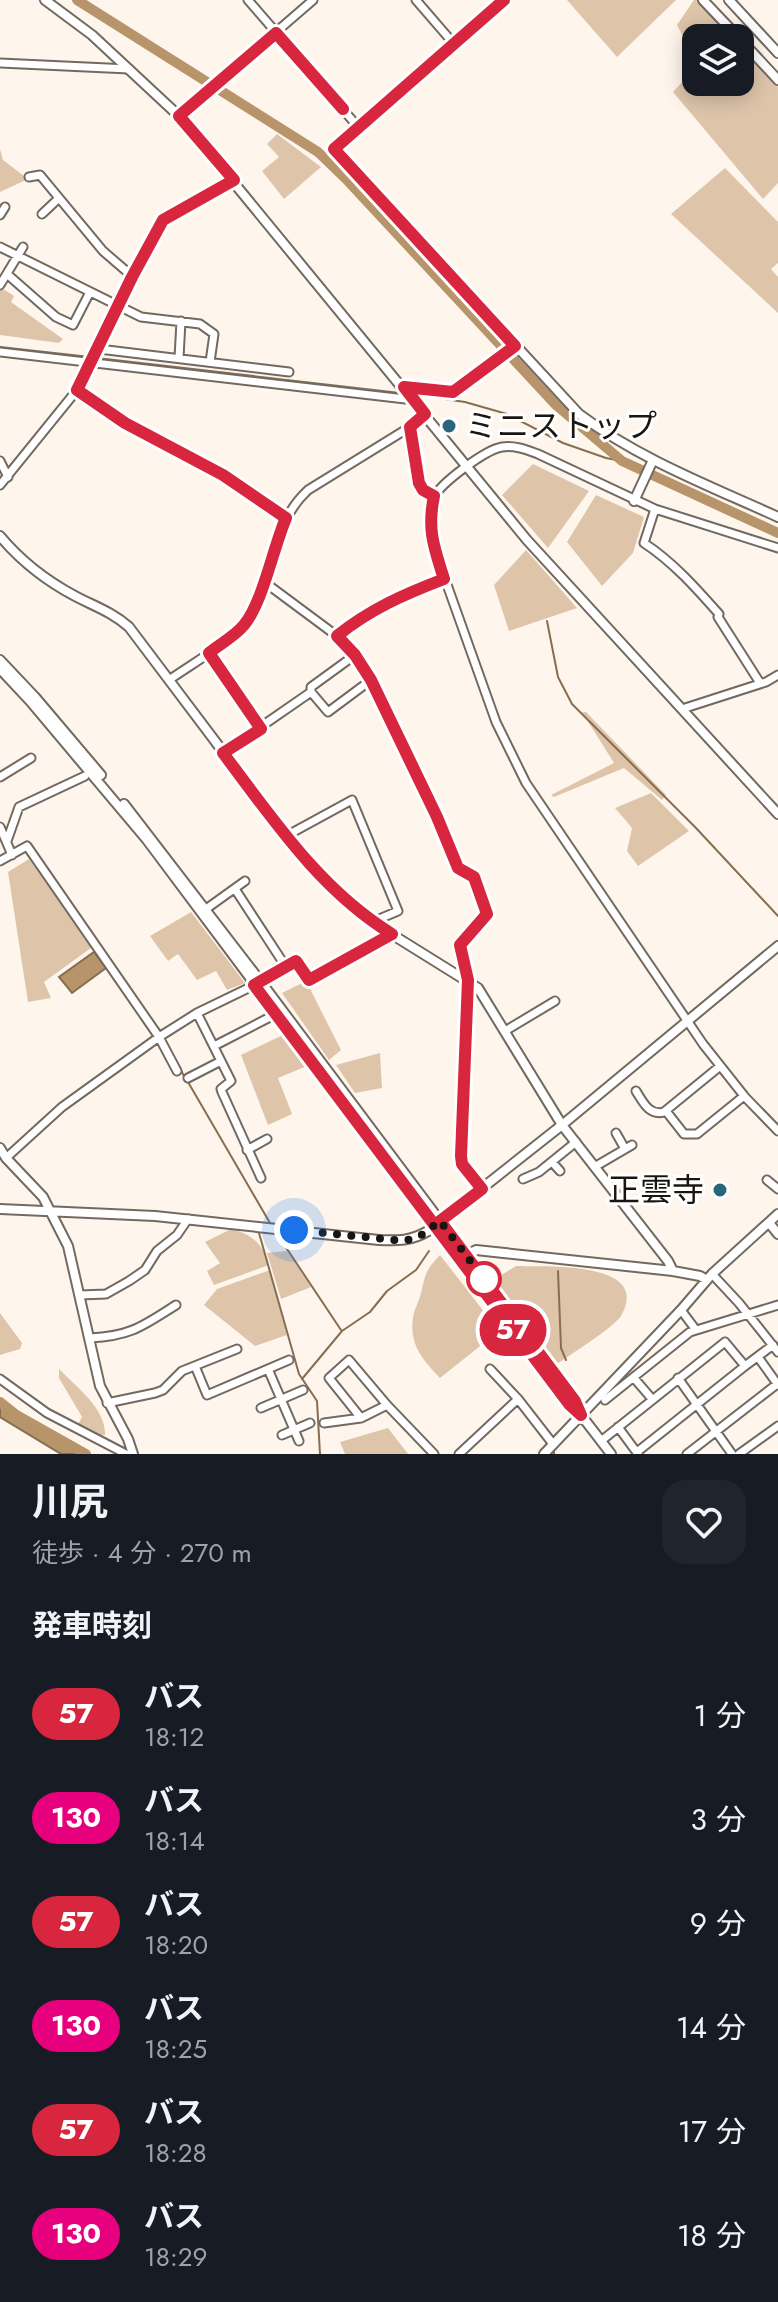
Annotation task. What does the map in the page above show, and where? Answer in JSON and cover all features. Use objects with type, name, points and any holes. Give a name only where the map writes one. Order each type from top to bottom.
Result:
[{"type":"street","points":[[45,0],[92,35],[179,116],[527,540],[778,814]]},
{"type":"street","points":[[248,0],[359,128]]},
{"type":"street","points":[[179,116],[313,0]]},
{"type":"street","points":[[416,0],[454,44]]},
{"type":"street","points":[[504,0],[334,149],[579,414],[653,460],[778,517]]},
{"type":"street","points":[[703,0],[725,24]]},
{"type":"street","points":[[729,0],[778,53]]},
{"type":"street","points":[[754,55],[778,80]]},
{"type":"street","points":[[0,63],[129,69]]},
{"type":"street","points":[[29,177],[40,175],[103,251],[132,276]]},
{"type":"street","points":[[0,485],[77,390],[163,220],[234,180]]},
{"type":"street","points":[[42,214],[58,199]]},
{"type":"street","points":[[0,215],[5,207]]},
{"type":"street","points":[[0,247],[141,317],[200,324],[214,334],[210,362]]},
{"type":"street","points":[[0,285],[23,247]]},
{"type":"street","points":[[7,274],[56,317],[73,325],[90,292]]},
{"type":"street","points":[[179,358],[181,321]]},
{"type":"street","points":[[0,352],[409,394],[453,392],[515,346]]},
{"type":"street","points":[[98,350],[289,372]]},
{"type":"street","points":[[77,390],[125,423],[223,475],[286,518]]},
{"type":"street","points":[[169,680],[244,625],[255,607],[275,543],[297,500],[308,490],[410,427],[425,414]]},
{"type":"street","points":[[410,427],[419,483],[423,490],[434,496]]},
{"type":"street","points":[[778,548],[634,501],[520,448],[502,447],[487,452],[467,467],[434,496],[430,516],[430,537],[444,579],[474,654],[496,722],[526,783],[719,1067],[778,1131]]},
{"type":"street","points":[[634,501],[653,460]]},
{"type":"street","points":[[0,461],[8,477]]},
{"type":"street","points":[[655,509],[644,543],[661,554],[692,583],[719,614],[760,683]]},
{"type":"street","points":[[0,536],[49,580],[74,596],[113,613],[136,635],[307,863],[372,922],[478,988],[562,1125],[673,1271]]},
{"type":"street","points":[[337,636],[360,617],[391,600],[444,579]]},
{"type":"street","points":[[263,581],[337,636],[355,655],[371,680],[458,868],[474,877],[480,891],[486,918],[473,928],[460,945],[468,980],[461,1156],[462,1164],[482,1189]]},
{"type":"street","points":[[209,653],[261,729]]},
{"type":"street","points":[[223,753],[311,692],[311,687],[355,655]]},
{"type":"street","points":[[0,660],[92,765],[206,909],[276,1014],[437,1223],[466,1255],[575,1401],[581,1415]]},
{"type":"street","points":[[0,669],[147,840],[258,983],[569,1404],[611,1454]]},
{"type":"street","points":[[682,709],[778,675]]},
{"type":"street","points":[[311,692],[328,712],[371,680]]},
{"type":"street","points":[[0,777],[31,758]]},
{"type":"street","points":[[7,841],[19,807],[85,776]]},
{"type":"street","points":[[286,836],[352,800],[398,911],[372,922]]},
{"type":"street","points":[[0,827],[12,855]]},
{"type":"street","points":[[0,861],[27,846],[159,1037],[177,1071]]},
{"type":"street","points":[[206,909],[245,881]]},
{"type":"street","points":[[235,889],[286,967]]},
{"type":"street","points":[[6,1158],[62,1107],[197,1013],[296,961],[309,980],[392,934]]},
{"type":"street","points":[[0,1209],[188,1219],[394,1241],[415,1238],[562,1125],[778,946]]},
{"type":"street","points":[[505,1031],[555,1001]]},
{"type":"street","points":[[197,1013],[231,1081],[221,1089],[261,1178]]},
{"type":"street","points":[[214,1046],[276,1014]]},
{"type":"street","points":[[188,1078],[221,1061]]},
{"type":"street","points":[[636,1091],[649,1110],[658,1114],[666,1111],[719,1067]]},
{"type":"street","points":[[666,1111],[684,1134],[692,1136],[744,1096]]},
{"type":"street","points":[[596,1166],[628,1147],[616,1133]]},
{"type":"street","points":[[247,1150],[267,1139]]},
{"type":"street","points":[[523,1179],[539,1172],[576,1142]]},
{"type":"street","points":[[0,1148],[52,1211],[68,1246],[100,1386],[133,1454]]},
{"type":"street","points":[[552,1162],[560,1171]]},
{"type":"street","points":[[767,1180],[778,1189]]},
{"type":"street","points":[[544,1454],[709,1277],[778,1214]]},
{"type":"street","points":[[80,1295],[106,1294],[145,1270],[157,1251],[177,1235],[188,1219]]},
{"type":"street","points":[[770,1224],[778,1234]]},
{"type":"street","points":[[466,1255],[476,1250],[709,1277],[748,1314],[776,1348],[745,1366],[637,1453],[618,1427]]},
{"type":"street","points":[[90,1338],[135,1331],[176,1305]]},
{"type":"street","points":[[605,1400],[682,1337],[778,1305]]},
{"type":"street","points":[[681,1310],[696,1330]]},
{"type":"street","points":[[601,1441],[725,1342],[745,1366]]},
{"type":"street","points":[[107,1403],[163,1390],[182,1371],[237,1349]]},
{"type":"street","points":[[687,1454],[778,1384],[758,1357]]},
{"type":"street","points":[[195,1366],[207,1395],[289,1360]]},
{"type":"street","points":[[361,1418],[329,1378],[349,1360],[434,1454]]},
{"type":"street","points":[[268,1369],[299,1441]]},
{"type":"street","points":[[490,1369],[553,1444]]},
{"type":"street","points":[[634,1378],[652,1399]]},
{"type":"street","points":[[678,1378],[732,1454]]},
{"type":"street","points":[[0,1379],[47,1413],[126,1454]]},
{"type":"street","points":[[261,1408],[303,1390]]},
{"type":"street","points":[[459,1454],[518,1399]]},
{"type":"street","points":[[324,1423],[361,1418],[387,1405]]},
{"type":"street","points":[[282,1435],[310,1423]]},
{"type":"street","points":[[739,1454],[778,1426]]},
{"type":"shaded area","points":[[567,0],[676,0],[617,57]]},
{"type":"shaded area","points":[[694,0],[703,0],[724,24],[682,24],[682,34],[677,25]]},
{"type":"shaded area","points":[[754,59],[778,87],[778,183],[763,199],[673,92],[682,82],[682,96],[754,96]]},
{"type":"shaded area","points":[[277,134],[321,167],[284,199],[262,171],[279,157],[267,144]]},
{"type":"shaded area","points":[[0,149],[3,160],[28,179],[0,192]]},
{"type":"shaded area","points":[[725,168],[778,222],[778,263],[771,269],[778,277],[778,313],[671,214]]},
{"type":"shaded area","points":[[0,287],[14,296],[11,302],[63,339],[59,343],[0,335]]},
{"type":"shaded area","points":[[533,464],[589,491],[548,548],[502,495]]},
{"type":"shaded area","points":[[596,495],[644,517],[633,553],[602,586],[567,542]]},
{"type":"shaded area","points":[[526,550],[577,608],[509,631],[494,585]]},
{"type":"shaded area","points":[[582,712],[586,712],[666,795],[662,800],[624,768],[554,797],[551,795],[614,763]]},
{"type":"shaded area","points":[[651,793],[689,831],[638,866],[627,851],[632,828],[615,808]]},
{"type":"shaded area","points":[[29,859],[91,948],[44,982],[51,998],[28,1002],[8,872]]},
{"type":"shaded area","points":[[191,912],[245,983],[227,990],[216,971],[197,980],[178,954],[168,961],[150,936]]},
{"type":"shaded area","points":[[94,952],[106,968],[72,993],[59,977]]},
{"type":"shaded area","points":[[306,981],[341,1050],[329,1060],[282,993]]},
{"type":"shaded area","points":[[285,1034],[307,1066],[278,1078],[292,1114],[268,1125],[241,1055]]},
{"type":"shaded area","points":[[380,1053],[382,1088],[355,1093],[336,1065]]},
{"type":"shaded area","points":[[231,1229],[256,1241],[269,1265],[214,1285],[207,1271],[220,1263],[205,1242]]},
{"type":"shaded area","points":[[287,1251],[311,1287],[281,1299],[267,1253]]},
{"type":"shaded area","points":[[440,1255],[499,1331],[440,1378],[415,1344],[412,1328],[425,1276]]},
{"type":"shaded area","points":[[516,1266],[570,1267],[609,1276],[622,1285],[627,1298],[621,1316],[557,1364],[495,1279]]},
{"type":"shaded area","points":[[270,1270],[287,1335],[255,1346],[204,1305],[217,1289]]},
{"type":"shaded area","points":[[0,1313],[22,1343],[20,1349],[0,1355]]},
{"type":"shaded area","points":[[59,1369],[95,1407],[101,1416],[105,1435],[93,1435],[77,1426],[82,1417],[59,1378]]},
{"type":"shaded area","points":[[0,1402],[37,1428],[90,1454],[61,1454],[0,1417]]},
{"type":"shaded area","points":[[388,1428],[408,1454],[345,1454],[340,1442]]},
{"type":"waterway","points":[[77,0],[318,152],[556,405],[622,461],[778,533]]},
{"type":"waterway","points":[[0,347],[90,357]]},
{"type":"waterway","points":[[97,358],[400,393]]},
{"type":"waterway","points":[[410,394],[465,402],[507,414],[563,443],[622,461]]},
{"type":"waterway","points":[[547,621],[558,677],[572,704],[696,828],[778,916]]},
{"type":"waterway","points":[[176,1061],[184,1076]]},
{"type":"waterway","points":[[188,1082],[270,1223]]},
{"type":"waterway","points":[[259,1233],[299,1374],[317,1401],[320,1454]]},
{"type":"waterway","points":[[277,1234],[341,1330]]},
{"type":"waterway","points":[[302,1379],[342,1331],[370,1312],[387,1291],[416,1270],[429,1251]]},
{"type":"waterway","points":[[558,1271],[561,1348],[566,1360]]},
{"type":"waterway","points":[[0,1402],[15,1414],[86,1454]]},
{"type":"bus line","name":"57","points":[[343,109],[276,33],[179,116],[234,180],[163,220],[77,390],[125,423],[223,475],[286,518],[255,607],[244,625],[209,653],[261,729],[223,753],[307,863],[372,922],[392,934],[309,980],[296,961],[254,985],[569,1404],[581,1415],[575,1401],[440,1221],[482,1189],[462,1164],[461,1156],[468,972],[460,945],[487,914],[474,877],[458,868],[371,680],[355,655],[337,636],[360,617],[391,600],[444,579],[430,537],[434,496],[423,490],[419,483],[410,427],[425,414],[404,387],[453,392],[515,346],[334,149],[504,0]]},
{"type":"place","name":"ミニストップ","points":[[449,426]]},
{"type":"place","name":"正雲寺","points":[[720,1190]]},
{"type":"route","points":[[294,1230],[405,1241],[420,1236],[440,1221],[484,1279]]}]
